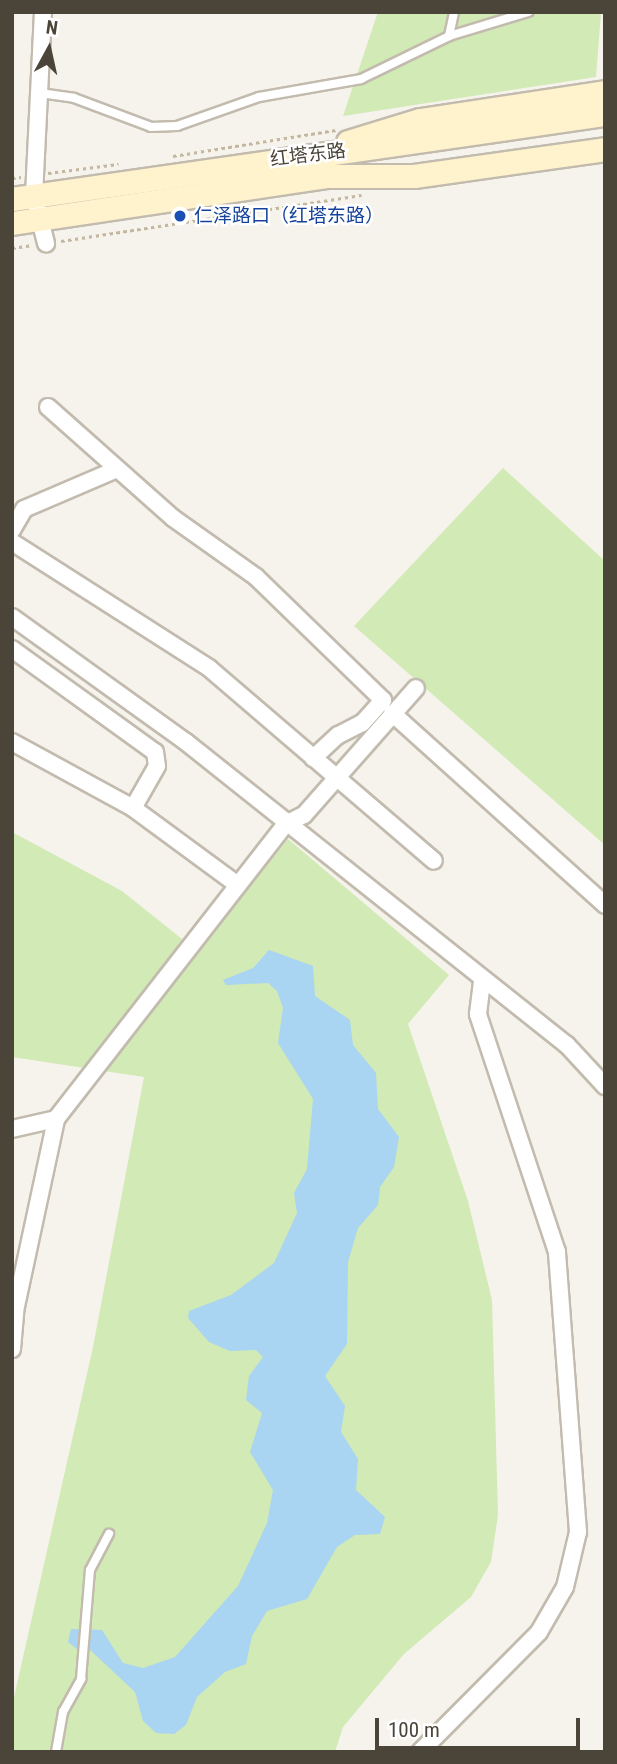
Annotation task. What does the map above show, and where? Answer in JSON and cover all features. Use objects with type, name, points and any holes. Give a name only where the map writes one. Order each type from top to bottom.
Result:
[{"type":"main road","points":[[334,150],[358,137],[420,120],[605,92]]},
{"type":"main road","name":"红塔东路","points":[[27,190],[605,114]]},
{"type":"main road","name":"红塔东路","points":[[12,223],[328,176],[414,176],[605,149]]},
{"type":"street","points":[[43,12],[40,93],[27,190],[40,219],[46,243]]},
{"type":"street","points":[[48,407],[115,470],[256,577],[383,700],[362,723],[338,735],[313,758]]},
{"type":"street","points":[[12,530],[24,509],[115,470]]},
{"type":"street","points":[[12,542],[209,668],[435,860]]},
{"type":"street","points":[[12,617],[86,666],[482,982],[567,1045],[605,1086]]},
{"type":"street","points":[[12,649],[155,751],[157,766],[133,808]]},
{"type":"street","points":[[12,1349],[15,1311],[56,1119],[286,824],[304,816],[416,688]]},
{"type":"street","points":[[392,713],[605,905]]},
{"type":"street","points":[[12,742],[133,808],[238,885]]},
{"type":"street","points":[[420,1752],[539,1632],[565,1587],[578,1532],[557,1252],[478,1014],[482,982]]},
{"type":"street","points":[[12,1129],[56,1119]]},
{"type":"lane","points":[[449,36],[454,12]]},
{"type":"lane","points":[[40,93],[74,98],[151,127],[177,126],[259,97],[361,79],[449,36],[528,12]]},
{"type":"lane","points":[[56,1752],[63,1712],[81,1679],[90,1570],[109,1534]]},
{"type":"path","points":[[167,157],[342,129],[358,137]]},
{"type":"path","points":[[12,178],[27,190],[127,163]]},
{"type":"path","points":[[12,248],[368,194]]},
{"type":"green space","points":[[378,12],[601,12],[596,77],[343,116]]},
{"type":"green space","points":[[503,468],[605,561],[605,845],[354,626]]},
{"type":"green space","points":[[12,832],[122,891],[197,951],[288,839],[449,975],[408,1024],[468,1201],[492,1300],[498,1515],[491,1562],[471,1597],[404,1654],[343,1727],[335,1752],[12,1752],[12,1706],[93,1347],[144,1077],[12,1057]]},
{"type":"water","points":[[269,950],[313,966],[315,996],[350,1020],[353,1045],[376,1073],[378,1109],[399,1137],[394,1167],[380,1187],[378,1205],[358,1228],[348,1262],[347,1344],[325,1376],[345,1406],[341,1432],[358,1459],[356,1490],[385,1517],[380,1534],[355,1535],[337,1547],[307,1599],[267,1611],[252,1636],[246,1664],[225,1672],[197,1697],[186,1725],[174,1734],[156,1733],[143,1721],[135,1692],[89,1649],[78,1650],[68,1642],[71,1629],[102,1630],[123,1663],[143,1668],[175,1657],[238,1586],[267,1523],[273,1490],[250,1452],[262,1413],[246,1400],[249,1376],[263,1357],[256,1350],[230,1351],[209,1342],[188,1318],[189,1311],[231,1295],[274,1263],[297,1213],[294,1193],[307,1169],[313,1099],[278,1043],[283,1008],[277,991],[268,983],[226,985],[223,980],[253,968]]},
{"type":"place","name":"仁泽路口（红塔东路）","points":[[180,216]]}]
